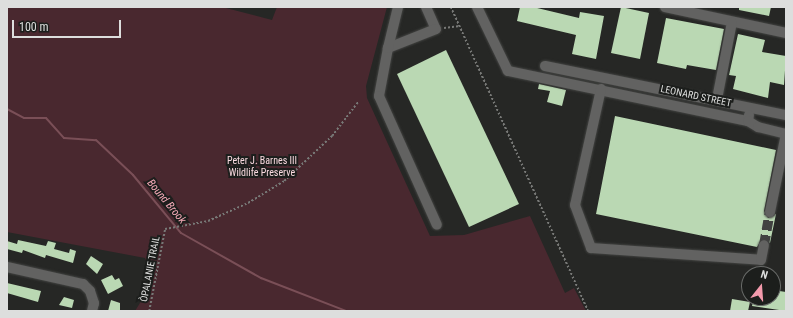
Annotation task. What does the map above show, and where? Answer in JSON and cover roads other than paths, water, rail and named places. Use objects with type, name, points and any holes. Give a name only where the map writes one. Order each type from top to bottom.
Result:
[{"type":"street","points":[[398,7],[388,48],[379,96],[437,225]]},
{"type":"street","points":[[388,48],[436,29],[426,7]]},
{"type":"street","points":[[477,7],[508,71],[601,89],[748,121],[758,127],[786,134],[770,212]]},
{"type":"street","points":[[665,7],[786,33]]},
{"type":"street","points":[[718,94],[732,22]]},
{"type":"street","name":"LEONARD STREET","points":[[545,66],[786,115]]},
{"type":"street","points":[[601,89],[575,205],[590,248],[760,260],[764,245]]},
{"type":"street","points":[[748,121],[751,107]]},
{"type":"street","points":[[7,267],[83,284],[90,290],[94,303],[92,311]]},
{"type":"waterway","name":"Bound Brook","points":[[7,109],[24,118],[46,118],[64,138],[96,140],[133,175],[181,233],[261,278],[346,311]]},
{"type":"tunnel","points":[[764,245],[770,212]]},
{"type":"park label","name":"Peter J. Barnes III Wildlife Preserve","points":[[262,166]]}]
